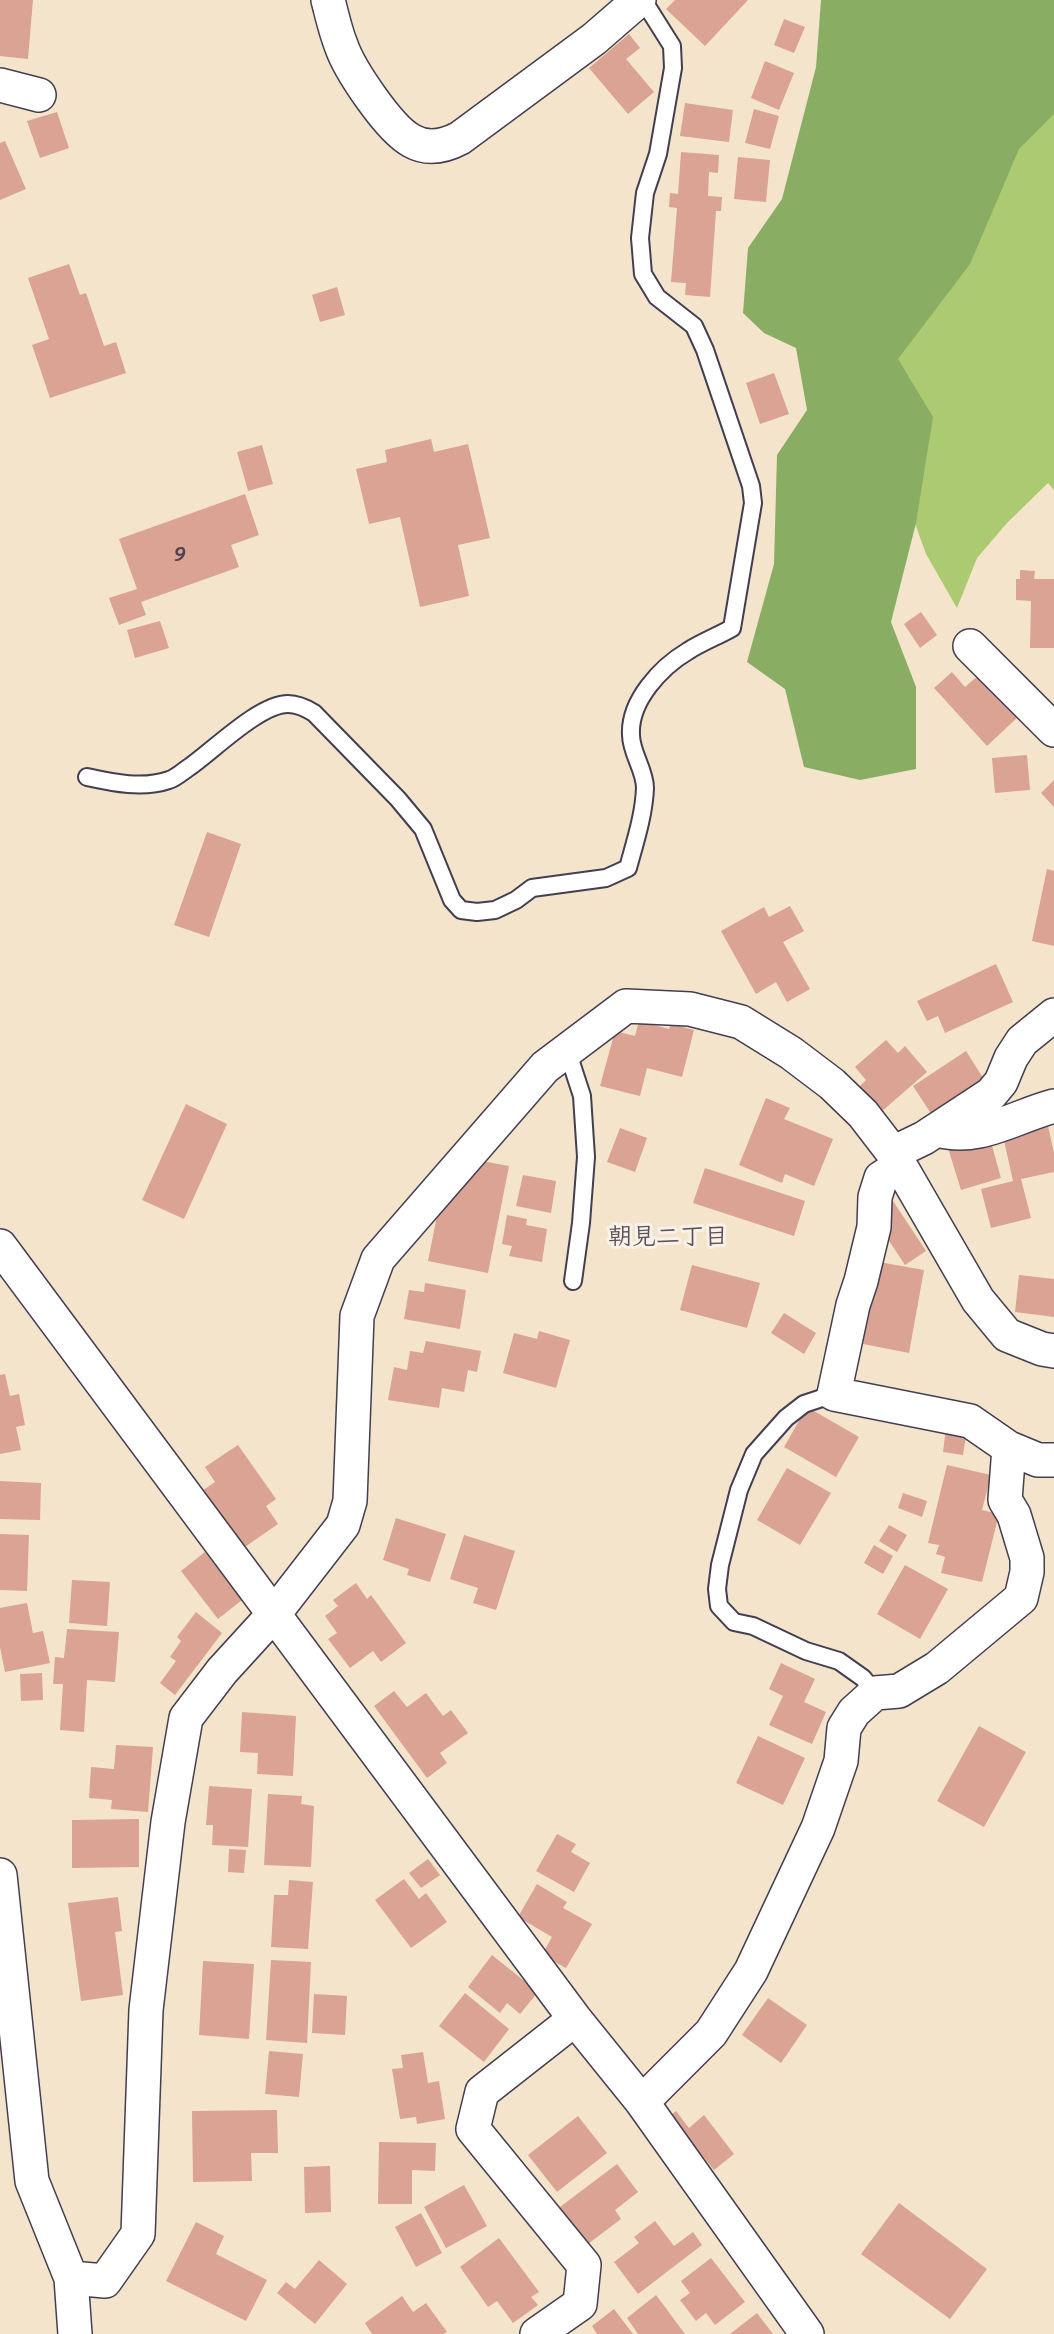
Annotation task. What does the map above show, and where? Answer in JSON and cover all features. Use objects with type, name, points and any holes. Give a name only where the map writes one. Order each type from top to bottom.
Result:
[{"type":"street","points":[[328,0],[341,45],[354,74],[405,136],[422,145],[439,146],[460,138],[594,39],[641,0]]},
{"type":"street","points":[[0,85],[39,95]]},
{"type":"street","points":[[970,646],[1054,730]]},
{"type":"street","points":[[71,2278],[105,2281],[138,2234],[146,2010],[168,1822],[186,1718],[222,1671],[274,1614],[343,1525],[350,1501],[357,1316],[378,1259],[545,1067],[626,1006],[690,1010],[741,1022],[791,1053],[832,1084],[863,1114],[897,1160],[978,1300],[1007,1335],[1042,1349],[1054,1351]]},
{"type":"street","points":[[1054,1015],[1022,1041],[1011,1058],[1001,1082],[991,1095],[897,1160],[881,1178],[875,1197],[874,1227],[853,1305],[834,1394],[970,1421],[1009,1448],[1038,1460],[1054,1460]]},
{"type":"street","points":[[938,1130],[954,1135],[975,1132],[1054,1106]]},
{"type":"street","points":[[0,1246],[575,2019],[642,2102],[807,2334]]},
{"type":"street","points":[[642,2102],[711,2033],[751,1971],[818,1828],[841,1761],[844,1728],[854,1712],[875,1693],[898,1691],[937,1668],[1021,1598],[1027,1572],[1027,1558],[1014,1515],[1005,1500],[1009,1448]]},
{"type":"street","points":[[0,1875],[32,2181],[71,2278],[75,2334]]},
{"type":"street","points":[[537,2334],[580,2304],[584,2265],[473,2129],[482,2092],[575,2019]]},
{"type":"lane","points":[[87,777],[111,783],[150,785],[172,780],[249,720],[272,708],[287,704],[304,706],[314,712],[391,791],[423,830],[452,900],[461,910],[477,912],[495,910],[516,900],[532,888],[606,878],[628,868],[643,810],[645,784],[633,752],[630,733],[634,712],[646,691],[666,667],[688,651],[732,628],[753,503],[750,486],[705,350],[694,326],[657,297],[643,274],[640,238],[645,193],[658,154],[672,68],[672,46],[641,0]]},
{"type":"lane","points":[[567,1050],[582,1096],[586,1157],[581,1223],[573,1281]]},
{"type":"lane","points":[[834,1394],[804,1404],[786,1418],[754,1454],[740,1490],[720,1565],[717,1589],[719,1606],[734,1622],[753,1626],[806,1651],[839,1661],[863,1678],[875,1693]]},
{"type":"green space","points":[[821,0],[1054,0],[1054,114],[1019,149],[970,264],[898,359],[933,417],[916,523],[891,622],[916,687],[916,769],[860,780],[804,767],[785,689],[747,662],[774,564],[777,455],[807,410],[796,348],[764,333],[743,313],[748,248],[782,199],[816,67]]},
{"type":"green space","points":[[1054,102],[1054,490],[1048,483],[1007,523],[977,558],[957,608],[926,554],[898,476],[887,324]]},
{"type":"building","points":[[0,0],[33,0],[28,59],[0,56]]},
{"type":"building","points":[[675,0],[748,0],[705,46],[666,9]]},
{"type":"building","points":[[784,19],[805,27],[794,53],[774,45]]},
{"type":"building","points":[[629,34],[640,48],[626,59],[654,92],[628,114],[589,68]]},
{"type":"building","points":[[765,61],[794,73],[779,110],[751,98]]},
{"type":"building","points":[[685,103],[733,110],[729,142],[680,136]]},
{"type":"building","points":[[754,109],[779,116],[770,149],[745,143]]},
{"type":"building","points":[[57,112],[69,148],[40,158],[27,121]]},
{"type":"building","points":[[5,141],[26,189],[0,200],[0,143]]},
{"type":"building","points":[[681,152],[719,155],[718,173],[709,172],[708,196],[722,197],[721,211],[716,211],[710,297],[685,295],[686,283],[671,282],[677,208],[669,207],[670,193],[678,194]]},
{"type":"building","points":[[738,157],[770,160],[766,202],[734,199]]},
{"type":"building","points":[[69,264],[80,295],[86,293],[104,346],[116,342],[126,373],[50,398],[32,345],[49,339],[28,278]]},
{"type":"building","points":[[337,287],[345,315],[320,322],[312,295]]},
{"type":"building","points":[[774,373],[789,414],[760,424],[746,383]]},
{"type":"building","points":[[431,439],[434,452],[468,444],[490,538],[458,545],[469,596],[420,607],[400,517],[369,524],[356,469],[387,462],[385,450]]},
{"type":"building","points":[[262,445],[273,484],[248,491],[237,452]]},
{"type":"building","points":[[245,494],[259,535],[231,545],[239,567],[141,602],[146,615],[119,625],[109,598],[137,589],[119,539]]},
{"type":"building","points":[[1020,570],[1035,571],[1034,579],[1054,579],[1054,648],[1030,648],[1031,601],[1016,600],[1016,579],[1020,579]]},
{"type":"building","points":[[921,612],[937,635],[920,648],[904,624]]},
{"type":"building","points":[[160,621],[169,648],[135,658],[127,630]]},
{"type":"building","points":[[952,672],[965,687],[981,673],[1019,716],[987,746],[934,688]]},
{"type":"building","points":[[1027,755],[1030,790],[995,793],[992,758]]},
{"type":"building","points":[[1054,780],[1054,807],[1041,793]]},
{"type":"building","points":[[207,832],[241,844],[209,937],[174,925]]},
{"type":"building","points":[[1047,869],[1054,871],[1054,946],[1032,941]]},
{"type":"building","points":[[790,906],[804,931],[783,942],[810,989],[787,1002],[776,982],[756,994],[721,931],[764,907],[769,917]]},
{"type":"building","points":[[996,964],[1013,1002],[945,1033],[938,1016],[927,1021],[917,1001]]},
{"type":"building","points":[[639,1021],[669,1029],[671,1024],[694,1030],[682,1077],[647,1068],[640,1096],[600,1086],[615,1031],[635,1036]]},
{"type":"building","points":[[886,1040],[898,1053],[905,1046],[927,1072],[881,1112],[859,1087],[866,1080],[855,1067]]},
{"type":"building","points":[[966,1051],[985,1081],[932,1115],[913,1086]]},
{"type":"building","points":[[766,1098],[790,1108],[784,1119],[833,1139],[814,1186],[785,1174],[782,1183],[739,1165]]},
{"type":"building","points":[[186,1104],[227,1124],[184,1219],[142,1200]]},
{"type":"building","points":[[1046,1117],[1054,1153],[1054,1172],[1021,1179],[1031,1218],[991,1228],[981,1189],[1013,1181],[1001,1127]]},
{"type":"building","points":[[620,1128],[647,1138],[635,1172],[607,1162]]},
{"type":"building","points":[[989,1135],[1001,1178],[961,1190],[948,1148]]},
{"type":"building","points":[[482,1161],[509,1166],[488,1273],[428,1261],[437,1216]]},
{"type":"building","points":[[705,1168],[805,1201],[794,1236],[693,1203]]},
{"type":"building","points":[[523,1175],[556,1181],[551,1213],[516,1206]]},
{"type":"building","points":[[891,1198],[926,1251],[905,1265],[880,1227]]},
{"type":"building","points":[[507,1215],[527,1219],[526,1225],[547,1229],[542,1262],[509,1256],[512,1246],[502,1244]]},
{"type":"building","points":[[879,1262],[924,1270],[909,1353],[863,1344]]},
{"type":"building","points":[[692,1265],[760,1283],[747,1328],[680,1310]]},
{"type":"building","points":[[1019,1275],[1054,1279],[1054,1317],[1015,1312]]},
{"type":"building","points":[[425,1283],[466,1290],[460,1329],[404,1319],[409,1290],[424,1292]]},
{"type":"building","points":[[784,1313],[816,1333],[804,1354],[771,1333]]},
{"type":"building","points":[[539,1331],[570,1340],[556,1388],[503,1373],[514,1333],[537,1339]]},
{"type":"building","points":[[426,1341],[481,1351],[477,1372],[468,1370],[464,1392],[442,1388],[439,1408],[388,1400],[394,1367],[407,1370],[410,1351],[423,1353]]},
{"type":"building","points":[[5,1374],[10,1396],[19,1394],[25,1425],[16,1427],[21,1450],[0,1454],[0,1375]]},
{"type":"building","points":[[807,1407],[859,1437],[836,1477],[784,1447]]},
{"type":"building","points":[[946,1428],[967,1430],[963,1455],[943,1452]]},
{"type":"building","points":[[238,1445],[276,1499],[266,1506],[278,1524],[239,1551],[199,1493],[215,1482],[205,1467]]},
{"type":"building","points":[[947,1465],[991,1475],[982,1510],[999,1514],[982,1582],[941,1573],[945,1557],[936,1554],[939,1545],[928,1543]]},
{"type":"building","points":[[787,1468],[831,1493],[800,1545],[757,1520]]},
{"type":"building","points":[[0,1481],[41,1483],[40,1520],[0,1519]]},
{"type":"building","points":[[903,1493],[927,1501],[922,1517],[898,1508]]},
{"type":"building","points":[[396,1518],[446,1534],[430,1582],[407,1575],[409,1569],[383,1560]]},
{"type":"building","points":[[889,1525],[907,1535],[897,1552],[879,1541]]},
{"type":"building","points":[[0,1534],[29,1535],[27,1591],[0,1590]]},
{"type":"building","points":[[464,1535],[515,1551],[496,1610],[473,1603],[478,1588],[450,1579]]},
{"type":"building","points":[[874,1545],[893,1556],[883,1574],[864,1563]]},
{"type":"building","points":[[205,1552],[242,1600],[218,1619],[181,1571]]},
{"type":"building","points":[[905,1565],[948,1589],[920,1639],[877,1614]]},
{"type":"building","points":[[72,1580],[110,1582],[107,1626],[69,1623]]},
{"type":"building","points":[[356,1583],[367,1599],[371,1595],[406,1643],[381,1662],[373,1651],[350,1668],[328,1639],[337,1633],[325,1616],[338,1606],[333,1600]]},
{"type":"building","points":[[27,1603],[33,1633],[43,1631],[50,1663],[5,1672],[0,1647],[0,1608]]},
{"type":"building","points":[[196,1612],[222,1633],[175,1695],[160,1683],[176,1661],[170,1657],[181,1641],[177,1637]]},
{"type":"building","points":[[67,1629],[119,1632],[115,1682],[87,1680],[84,1732],[60,1730],[63,1684],[53,1684],[55,1657],[64,1658]]},
{"type":"building","points":[[781,1663],[815,1679],[804,1702],[826,1712],[812,1744],[769,1725],[783,1696],[769,1689]]},
{"type":"building","points":[[42,1673],[43,1700],[21,1701],[20,1674]]},
{"type":"building","points":[[394,1691],[407,1707],[426,1693],[443,1716],[451,1710],[468,1733],[440,1753],[447,1763],[427,1778],[374,1706]]},
{"type":"building","points":[[242,1712],[296,1716],[293,1776],[257,1774],[258,1753],[240,1752]]},
{"type":"building","points":[[979,1726],[1026,1752],[984,1827],[937,1801]]},
{"type":"building","points":[[758,1736],[805,1758],[783,1805],[736,1783]]},
{"type":"building","points":[[116,1745],[153,1747],[148,1812],[111,1809],[112,1800],[89,1798],[91,1767],[114,1769]]},
{"type":"building","points":[[209,1786],[252,1789],[248,1847],[212,1845],[213,1825],[206,1825]]},
{"type":"building","points":[[268,1794],[302,1796],[301,1804],[314,1806],[311,1867],[264,1865]]},
{"type":"building","points":[[139,1819],[139,1867],[72,1868],[72,1820]]},
{"type":"building","points":[[557,1834],[576,1844],[571,1852],[590,1863],[574,1892],[536,1871]]},
{"type":"building","points":[[229,1849],[246,1850],[244,1873],[228,1872]]},
{"type":"building","points":[[428,1859],[440,1875],[421,1888],[409,1873]]},
{"type":"building","points":[[404,1879],[419,1899],[426,1893],[447,1922],[411,1948],[375,1900]]},
{"type":"building","points":[[289,1880],[313,1882],[308,1949],[271,1947],[274,1895],[288,1895]]},
{"type":"building","points":[[537,1884],[567,1902],[563,1908],[592,1924],[566,1968],[542,1955],[552,1937],[518,1917]]},
{"type":"building","points":[[118,1897],[122,1931],[115,1932],[123,1995],[81,2001],[68,1903]]},
{"type":"building","points":[[492,1955],[538,1992],[520,2014],[507,2003],[500,2013],[468,1987]]},
{"type":"building","points":[[271,1960],[311,1962],[307,2043],[266,2040]]},
{"type":"building","points":[[203,1961],[254,1964],[249,2039],[199,2035]]},
{"type":"building","points":[[465,1993],[509,2029],[484,2062],[439,2026]]},
{"type":"building","points":[[314,1994],[347,1996],[345,2035],[312,2033]]},
{"type":"building","points":[[768,1998],[807,2025],[781,2063],[742,2035]]},
{"type":"building","points":[[269,2051],[303,2054],[299,2097],[265,2094]]},
{"type":"building","points":[[423,2052],[428,2083],[439,2081],[445,2119],[417,2124],[416,2117],[400,2119],[392,2069],[403,2068],[401,2055]]},
{"type":"building","points":[[277,2110],[278,2153],[251,2153],[252,2181],[193,2182],[192,2111]]},
{"type":"building","points":[[676,2111],[689,2128],[704,2115],[734,2154],[714,2170],[700,2153],[688,2162],[659,2124]]},
{"type":"building","points":[[578,2116],[607,2153],[557,2192],[528,2155]]},
{"type":"building","points":[[379,2142],[436,2143],[435,2171],[412,2170],[412,2204],[378,2204]]},
{"type":"building","points":[[617,2164],[638,2192],[615,2210],[621,2219],[584,2247],[556,2210]]},
{"type":"building","points":[[330,2166],[331,2212],[305,2213],[304,2167]]},
{"type":"building","points":[[464,2185],[487,2226],[446,2248],[424,2207]]},
{"type":"building","points":[[899,2203],[987,2269],[950,2319],[861,2254]]},
{"type":"building","points":[[421,2213],[442,2253],[416,2267],[395,2227]]},
{"type":"building","points":[[655,2221],[674,2246],[693,2232],[702,2245],[638,2294],[614,2262],[639,2243],[634,2237]]},
{"type":"building","points":[[196,2222],[224,2236],[216,2254],[267,2280],[246,2321],[166,2281]]},
{"type":"building","points":[[499,2238],[539,2292],[531,2297],[538,2305],[513,2323],[497,2301],[488,2307],[460,2267]]},
{"type":"building","points":[[711,2258],[745,2302],[715,2325],[706,2313],[696,2321],[680,2300],[690,2293],[681,2281]]},
{"type":"building","points":[[319,2260],[347,2284],[315,2324],[277,2293],[286,2282],[295,2289]]},
{"type":"building","points":[[656,2295],[685,2334],[638,2334],[627,2318]]},
{"type":"building","points":[[402,2296],[413,2312],[426,2303],[447,2332],[443,2334],[372,2334],[365,2323]]},
{"type":"building","points":[[614,2309],[633,2334],[597,2334],[592,2326]]},
{"type":"building","points":[[757,2313],[773,2334],[730,2334]]},
{"type":"district","name":"朝見二丁目","points":[[668,1238]]}]
